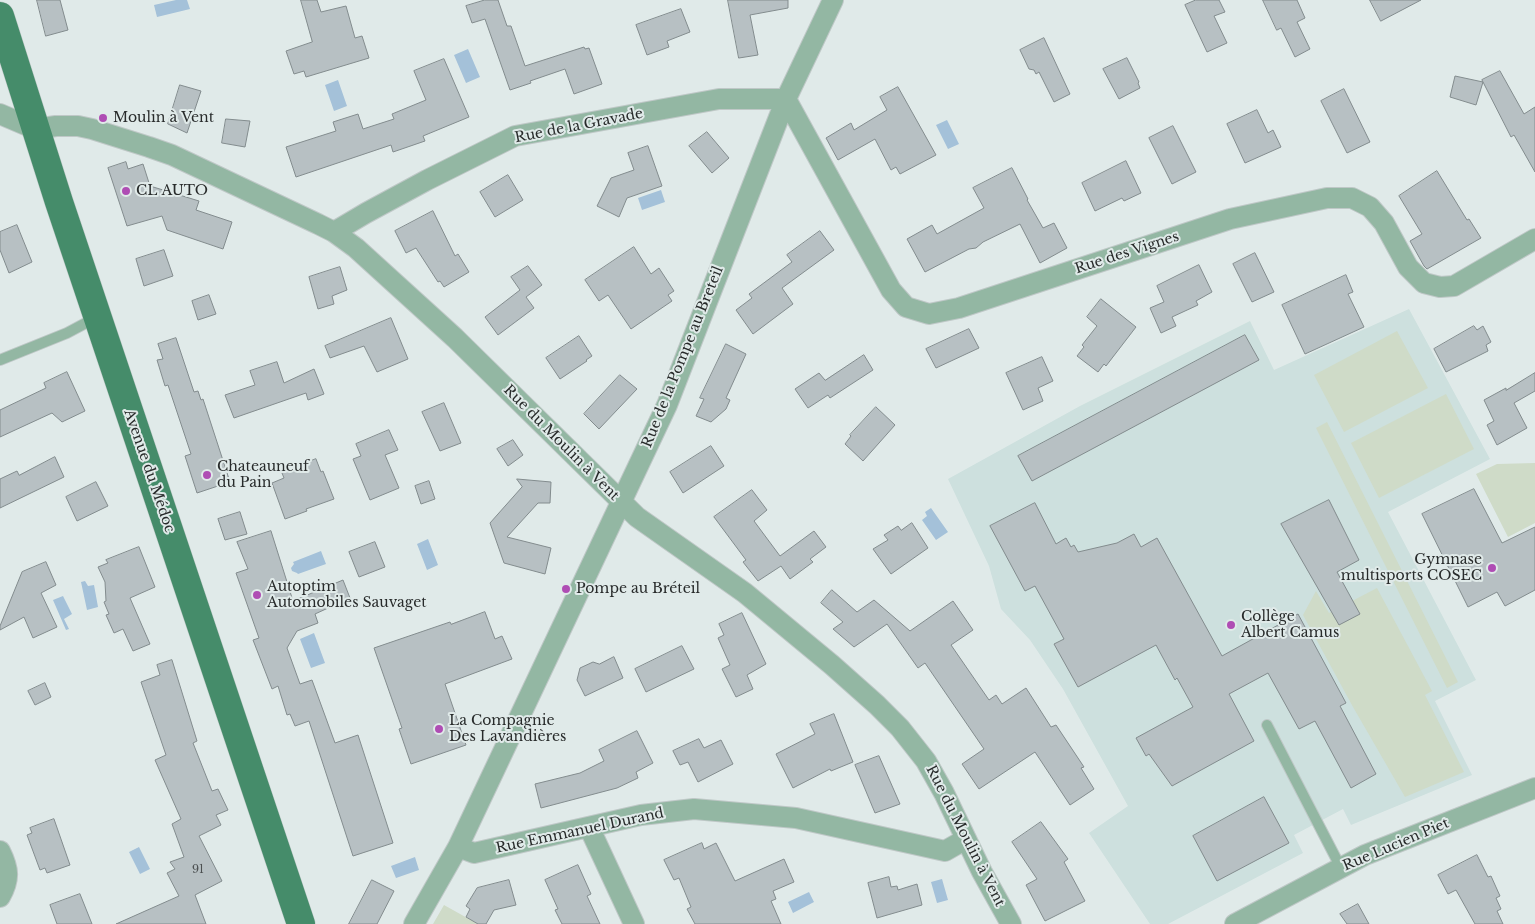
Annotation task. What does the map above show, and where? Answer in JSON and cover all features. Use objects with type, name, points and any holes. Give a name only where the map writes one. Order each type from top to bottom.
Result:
[{"type":"main road","name":"Avenue du Médoc","points":[[0,16],[35,128],[301,924]]},
{"type":"street","name":"Rue de la Pompe au Breteil","points":[[414,924],[458,847],[667,405],[786,100],[833,0]]},
{"type":"street","name":"Rue de la Gravade","points":[[334,232],[418,185],[515,136],[719,99],[786,100]]},
{"type":"street","name":"Rue des Vignes","points":[[786,100],[891,290],[906,307],[929,314],[959,308],[1230,219],[1327,198],[1352,198],[1370,207],[1384,223],[1408,267],[1424,283],[1440,288],[1454,286],[1535,239]]},
{"type":"street","name":"Rue du Moulin à Vent","points":[[0,114],[35,128],[78,126],[149,147],[225,180],[334,232],[356,248],[455,338],[636,517],[745,594],[832,665],[900,728],[926,761],[944,793],[982,872],[1011,924]]},
{"type":"street","name":"Rue Lucien Piet","points":[[1235,924],[1365,855],[1535,788]]},
{"type":"street","name":"Rue Emmanuel Durand","points":[[458,847],[474,853],[641,816],[694,809],[796,818],[944,851],[966,839]]},
{"type":"street","points":[[589,827],[634,924]]},
{"type":"street","points":[[0,851],[6,862],[8,875],[5,888],[0,896]]},
{"type":"lane","points":[[0,360],[67,333],[98,317]]},
{"type":"lane","points":[[1267,725],[1341,868]]},
{"type":"shaded area","name":"Collège Albert Camus","points":[[1409,309],[1490,459],[1388,512],[1476,680],[1435,701],[1472,775],[1351,825],[1343,809],[1294,835],[1303,853],[1168,924],[1150,924],[1089,833],[1128,806],[1063,689],[1030,640],[1001,609],[989,566],[948,479],[1080,406],[1250,321],[1274,370]]},
{"type":"green space","points":[[1397,331],[1428,388],[1344,432],[1314,375]]},
{"type":"green space","points":[[1446,394],[1474,449],[1379,498],[1351,443]]},
{"type":"green space","points":[[1327,422],[1458,682],[1447,688],[1316,428]]},
{"type":"green space","points":[[1535,463],[1535,523],[1508,537],[1476,474],[1497,464]]},
{"type":"green space","points":[[1377,588],[1432,691],[1425,695],[1464,772],[1405,797],[1303,615],[1316,591],[1329,613]]},
{"type":"green space","points":[[444,905],[478,924],[433,924]]},
{"type":"water","points":[[176,0],[187,0],[190,9],[157,17],[154,5]]},
{"type":"water","points":[[468,49],[480,77],[466,83],[454,55]]},
{"type":"water","points":[[338,80],[347,106],[334,111],[325,85]]},
{"type":"water","points":[[947,120],[959,144],[948,149],[936,125]]},
{"type":"water","points":[[661,190],[665,202],[642,210],[638,198]]},
{"type":"water","points":[[931,508],[948,532],[936,540],[922,520],[927,516],[925,512]]},
{"type":"water","points":[[428,539],[438,565],[427,570],[417,544]]},
{"type":"water","points":[[321,551],[326,564],[298,574],[292,571],[293,562]]},
{"type":"water","points":[[85,581],[88,586],[94,585],[98,607],[87,610],[81,582]]},
{"type":"water","points":[[63,596],[72,614],[64,619],[69,629],[66,630],[53,600]]},
{"type":"water","points":[[314,633],[325,663],[311,668],[300,639]]},
{"type":"water","points":[[139,847],[150,869],[140,874],[129,852]]},
{"type":"water","points":[[415,857],[419,870],[396,878],[391,866]]},
{"type":"water","points":[[942,879],[948,900],[937,903],[931,882]]},
{"type":"water","points":[[809,892],[814,902],[793,913],[788,902]]},
{"type":"building","points":[[37,0],[60,0],[68,30],[46,36]]},
{"type":"building","points":[[301,0],[317,0],[321,12],[346,6],[355,38],[362,36],[369,58],[306,77],[304,71],[294,74],[286,51],[312,42]]},
{"type":"building","points":[[485,0],[498,0],[507,26],[511,26],[525,66],[584,47],[585,49],[589,48],[602,84],[574,94],[565,69],[510,90],[485,19],[472,23],[466,6]]},
{"type":"building","points":[[728,0],[788,0],[788,8],[750,15],[758,55],[739,58]]},
{"type":"building","points":[[1196,0],[1219,0],[1225,12],[1214,16],[1227,43],[1207,52],[1185,5]]},
{"type":"building","points":[[1263,0],[1297,0],[1305,18],[1297,22],[1310,49],[1295,57],[1281,28],[1277,30]]},
{"type":"building","points":[[1370,0],[1421,0],[1381,21]]},
{"type":"building","points":[[681,9],[690,32],[667,41],[669,47],[647,55],[636,25]]},
{"type":"building","points":[[1044,38],[1070,94],[1054,102],[1039,72],[1036,74],[1034,70],[1029,69],[1020,50]]},
{"type":"building","points":[[1127,58],[1140,88],[1119,99],[1103,69]]},
{"type":"building","points":[[444,59],[469,117],[423,136],[425,141],[393,152],[391,145],[296,177],[286,147],[336,131],[333,122],[358,114],[363,129],[394,119],[392,114],[426,100],[414,71]]},
{"type":"building","points":[[1500,71],[1524,114],[1535,107],[1535,172],[1514,135],[1511,137],[1482,80]]},
{"type":"building","points":[[1455,76],[1483,82],[1476,105],[1450,97]]},
{"type":"building","points":[[180,85],[201,91],[187,133],[168,124]]},
{"type":"building","points":[[898,87],[936,155],[900,174],[896,167],[891,170],[875,139],[838,160],[826,138],[851,123],[854,130],[887,110],[880,97]]},
{"type":"building","points":[[1344,89],[1370,142],[1347,153],[1321,101]]},
{"type":"building","points":[[1257,110],[1268,133],[1273,130],[1281,147],[1245,163],[1227,124]]},
{"type":"building","points":[[226,119],[250,121],[245,147],[222,143]]},
{"type":"building","points":[[1173,126],[1196,172],[1172,184],[1149,138]]},
{"type":"building","points":[[707,132],[729,158],[712,173],[689,146]]},
{"type":"building","points":[[648,146],[662,186],[627,198],[619,217],[597,206],[611,178],[634,170],[628,153]]},
{"type":"building","points":[[1126,161],[1141,193],[1124,201],[1122,198],[1095,211],[1082,183]]},
{"type":"building","points":[[126,162],[128,169],[143,164],[150,186],[199,201],[196,210],[232,222],[223,249],[167,230],[162,216],[127,226],[108,168]]},
{"type":"building","points":[[1012,168],[1043,228],[1054,223],[1067,248],[1040,263],[1020,224],[983,242],[976,248],[969,249],[925,272],[907,239],[932,225],[937,234],[984,208],[973,188]]},
{"type":"building","points":[[1437,171],[1467,220],[1469,219],[1481,238],[1427,269],[1410,241],[1422,234],[1399,196]]},
{"type":"building","points":[[508,175],[523,200],[495,217],[480,192]]},
{"type":"building","points":[[433,211],[455,256],[458,254],[469,272],[444,287],[440,281],[438,282],[416,248],[406,253],[395,231]]},
{"type":"building","points":[[17,225],[32,262],[9,273],[0,250],[0,232]]},
{"type":"building","points":[[820,231],[834,250],[782,288],[793,304],[753,334],[736,310],[752,298],[749,294],[792,262],[787,255]]},
{"type":"building","points":[[634,247],[651,274],[659,268],[674,291],[668,295],[672,301],[631,329],[608,295],[599,301],[585,280]]},
{"type":"building","points":[[164,250],[173,276],[144,286],[136,259]]},
{"type":"building","points":[[1255,253],[1274,292],[1252,302],[1233,264]]},
{"type":"building","points":[[1199,265],[1212,292],[1196,301],[1198,305],[1172,317],[1176,326],[1161,333],[1150,308],[1164,302],[1157,286]]},
{"type":"building","points":[[528,266],[542,285],[526,297],[534,308],[498,335],[485,317],[520,290],[511,277]]},
{"type":"building","points":[[340,267],[347,290],[332,296],[334,304],[318,309],[309,277]]},
{"type":"building","points":[[1346,275],[1353,292],[1348,294],[1364,327],[1305,354],[1282,305]]},
{"type":"building","points":[[209,295],[216,314],[198,320],[192,301]]},
{"type":"building","points":[[1101,299],[1136,327],[1106,366],[1104,364],[1098,372],[1077,356],[1084,347],[1082,345],[1097,326],[1087,317]]},
{"type":"building","points":[[391,318],[408,359],[377,372],[364,346],[330,358],[325,346]]},
{"type":"building","points":[[1474,326],[1477,330],[1483,326],[1491,342],[1486,345],[1488,351],[1446,372],[1434,349]]},
{"type":"building","points":[[969,329],[979,348],[936,368],[926,349]]},
{"type":"building","points":[[1245,335],[1259,360],[1032,481],[1018,456]]},
{"type":"building","points":[[579,336],[592,356],[560,379],[546,358]]},
{"type":"building","points":[[176,338],[194,392],[198,391],[201,400],[203,399],[230,482],[197,493],[185,456],[191,454],[168,385],[165,386],[157,360],[163,359],[158,344]]},
{"type":"building","points":[[726,344],[746,354],[726,398],[730,400],[726,409],[711,422],[696,416],[704,399],[700,398]]},
{"type":"building","points":[[864,355],[873,370],[830,398],[828,395],[808,408],[795,389],[819,373],[825,380]]},
{"type":"building","points":[[1042,357],[1053,381],[1038,388],[1043,401],[1023,410],[1006,373]]},
{"type":"building","points":[[277,362],[284,383],[314,369],[324,394],[308,400],[306,393],[234,418],[225,395],[255,385],[250,371]]},
{"type":"building","points":[[67,372],[85,411],[62,422],[52,413],[0,437],[0,410],[46,388],[44,383]]},
{"type":"building","points":[[1535,373],[1535,391],[1514,403],[1527,428],[1497,445],[1487,425],[1494,421],[1484,400]]},
{"type":"building","points":[[620,375],[637,389],[599,429],[584,414]]},
{"type":"building","points":[[444,403],[461,443],[440,451],[422,412]]},
{"type":"building","points":[[876,407],[895,425],[863,461],[845,444],[850,435]]},
{"type":"building","points":[[389,430],[398,450],[385,455],[399,488],[370,500],[353,459],[361,456],[356,444]]},
{"type":"building","points":[[513,440],[523,455],[508,466],[497,449]]},
{"type":"building","points":[[711,446],[724,466],[683,493],[670,472]]},
{"type":"building","points":[[55,457],[64,477],[0,508],[0,479],[17,471],[19,475]]},
{"type":"building","points":[[316,459],[334,499],[285,519],[272,483],[284,478],[282,473]]},
{"type":"building","points":[[517,479],[551,482],[550,503],[538,503],[507,537],[551,548],[545,574],[504,563],[490,523],[522,487]]},
{"type":"building","points":[[429,481],[435,499],[421,504],[415,486]]},
{"type":"building","points":[[96,482],[108,506],[77,521],[66,497]]},
{"type":"building","name":"Gymnase multisports COSEC","points":[[1474,489],[1502,543],[1535,527],[1535,590],[1505,606],[1497,592],[1468,607],[1422,514]]},
{"type":"building","points":[[752,490],[767,510],[754,521],[780,556],[814,531],[826,547],[810,559],[813,562],[790,579],[781,566],[758,581],[743,562],[746,560],[714,517]]},
{"type":"building","points":[[1329,500],[1359,560],[1337,572],[1360,614],[1339,625],[1281,524]]},
{"type":"building","points":[[1035,503],[1056,544],[1066,538],[1071,547],[1074,545],[1078,552],[1117,543],[1134,534],[1141,547],[1157,538],[1222,656],[1298,614],[1346,703],[1340,706],[1376,774],[1351,788],[1315,721],[1299,729],[1268,673],[1229,694],[1254,741],[1172,786],[1149,754],[1146,756],[1136,738],[1193,707],[1177,678],[1175,680],[1156,645],[1078,687],[1054,644],[1064,639],[1035,586],[1025,591],[990,526]]},
{"type":"building","points":[[240,512],[247,534],[225,540],[218,519]]},
{"type":"building","points":[[912,523],[928,548],[891,574],[873,549],[888,540],[884,535],[898,526],[901,530]]},
{"type":"building","points":[[271,531],[293,601],[343,580],[350,598],[315,614],[318,623],[297,631],[287,648],[300,684],[312,680],[335,743],[358,735],[393,843],[353,856],[309,721],[295,726],[290,714],[287,715],[278,686],[272,689],[253,640],[259,638],[236,573],[248,569],[237,542]]},
{"type":"building","points":[[375,542],[385,567],[359,577],[349,552]]},
{"type":"building","points":[[139,547],[155,587],[130,598],[150,644],[133,651],[123,629],[114,633],[106,615],[109,614],[104,602],[106,601],[105,582],[98,567],[108,563],[106,560]]},
{"type":"building","points":[[46,562],[56,585],[41,593],[57,627],[33,638],[24,617],[0,630],[22,572]]},
{"type":"building","points":[[832,590],[857,612],[874,600],[910,631],[953,601],[973,630],[951,645],[989,700],[996,695],[1002,704],[1026,688],[1051,727],[1056,725],[1084,767],[1081,768],[1094,789],[1070,805],[1035,752],[979,789],[962,764],[984,749],[925,663],[918,668],[887,624],[854,647],[833,629],[843,622],[821,603]]},
{"type":"building","points":[[485,612],[495,639],[502,636],[512,659],[445,684],[466,745],[411,764],[399,729],[402,728],[374,648]]},
{"type":"building","points":[[742,613],[766,664],[747,675],[753,689],[736,697],[722,669],[730,665],[718,638],[724,635],[719,624]]},
{"type":"building","points":[[682,646],[694,669],[646,692],[635,669]]},
{"type":"building","points":[[614,657],[623,678],[585,696],[577,680],[580,668],[593,662],[599,664]]},
{"type":"building","points":[[172,660],[197,741],[193,743],[212,791],[218,789],[228,810],[216,815],[221,825],[199,836],[222,881],[195,895],[206,924],[116,924],[179,896],[167,873],[175,869],[170,862],[184,857],[172,824],[181,819],[155,760],[166,755],[141,682],[160,675],[157,665]]},
{"type":"building","points":[[45,683],[51,697],[35,705],[28,691]]},
{"type":"building","points":[[834,714],[853,762],[831,771],[830,769],[793,788],[776,754],[815,734],[810,724]]},
{"type":"building","points":[[637,731],[653,763],[636,772],[638,778],[617,788],[541,808],[535,784],[580,773],[604,761],[599,750]]},
{"type":"building","points":[[699,739],[704,748],[721,740],[733,764],[698,782],[688,762],[680,765],[673,751]]},
{"type":"building","points":[[879,756],[900,804],[875,813],[855,765]]},
{"type":"building","points":[[1264,797],[1289,843],[1217,881],[1193,836]]},
{"type":"building","points":[[54,819],[70,865],[47,873],[45,868],[40,870],[27,835],[32,833],[30,828]]},
{"type":"building","points":[[1041,822],[1068,859],[1064,862],[1085,901],[1045,921],[1026,885],[1037,879],[1012,842]]},
{"type":"building","points":[[702,843],[704,849],[716,843],[735,881],[784,859],[794,882],[773,891],[776,899],[771,901],[781,924],[695,924],[687,909],[691,907],[679,878],[674,880],[664,860]]},
{"type":"building","points":[[1477,855],[1488,877],[1491,876],[1500,896],[1496,898],[1501,909],[1497,911],[1503,924],[1475,924],[1456,890],[1448,894],[1438,875]]},
{"type":"building","points":[[578,865],[591,894],[587,896],[600,924],[562,924],[555,910],[558,909],[545,880]]},
{"type":"building","points":[[889,877],[891,887],[897,886],[898,890],[917,884],[922,905],[877,918],[868,883]]},
{"type":"building","points":[[372,880],[394,891],[377,924],[349,924]]},
{"type":"building","points":[[509,880],[516,905],[494,910],[486,924],[478,924],[466,917],[470,909],[466,906],[477,888]]},
{"type":"building","points":[[80,894],[92,924],[57,924],[50,905]]},
{"type":"building","points":[[1358,904],[1369,924],[1347,924],[1340,914]]},
{"type":"place","name":"Moulin à Vent","points":[[103,118]]},
{"type":"place","name":"CL AUTO","points":[[126,191]]},
{"type":"place","name":"Chateauneuf du Pain","points":[[207,475]]},
{"type":"place","name":"Gymnase multisports COSEC","points":[[1492,568]]},
{"type":"place","name":"Pompe au Bréteil","points":[[566,589]]},
{"type":"place","name":"Autoptim Automobiles Sauvaget","points":[[257,595]]},
{"type":"place","name":"Collège Albert Camus","points":[[1231,625]]},
{"type":"place","name":"La Compagnie Des Lavandières","points":[[439,729]]}]
